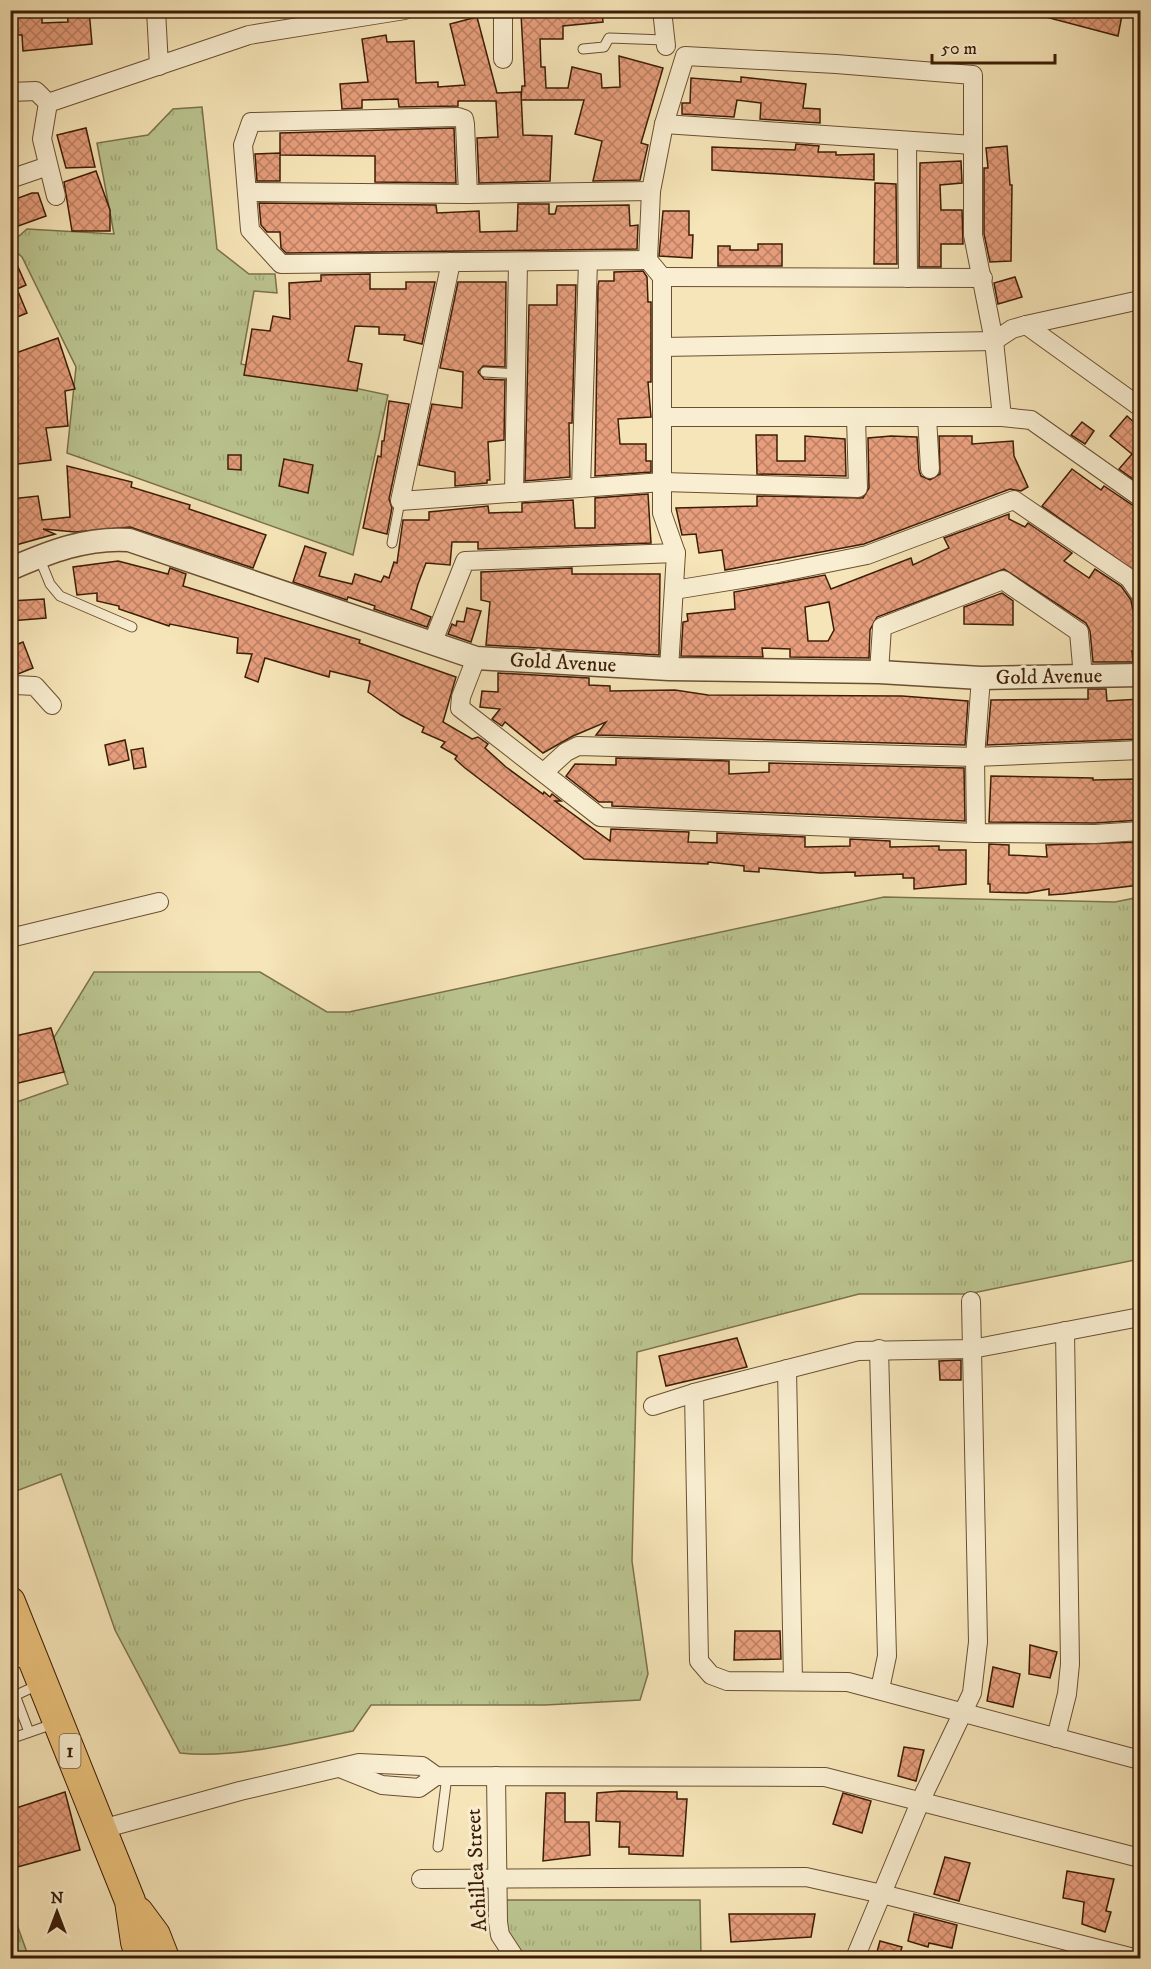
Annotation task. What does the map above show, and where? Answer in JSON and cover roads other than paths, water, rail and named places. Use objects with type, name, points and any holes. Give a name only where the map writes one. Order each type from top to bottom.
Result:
[{"type":"highway","name":"1","points":[[10,1602],[21,1657],[42,1683],[130,1901],[141,1959]]},
{"type":"highway","name":"1","points":[[130,1901],[155,1935],[164,1959]]},
{"type":"street","points":[[156,10],[159,66]]},
{"type":"street","points":[[48,103],[249,34],[405,10]]},
{"type":"street","points":[[503,10],[504,60]]},
{"type":"street","points":[[662,10],[666,43]]},
{"type":"street","points":[[669,669],[676,553],[662,513],[662,277],[648,260],[651,191],[664,124],[685,56],[836,64],[973,75],[973,235],[994,340],[1002,417]]},
{"type":"street","points":[[10,92],[36,91],[48,103]]},
{"type":"street","points":[[48,103],[42,140],[57,196]]},
{"type":"street","points":[[468,194],[464,119],[448,117],[251,122],[243,145],[250,230],[281,264],[648,260]]},
{"type":"street","points":[[664,124],[973,145]]},
{"type":"street","points":[[907,141],[908,278]]},
{"type":"street","points":[[10,179],[48,166]]},
{"type":"street","points":[[247,192],[468,194],[651,191]]},
{"type":"street","points":[[581,488],[588,261]]},
{"type":"street","points":[[451,262],[400,501],[663,482],[858,488],[856,417]]},
{"type":"street","points":[[514,493],[518,262]]},
{"type":"street","points":[[662,277],[983,279]]},
{"type":"street","points":[[662,346],[994,340],[1012,329],[1026,325],[1133,302],[1140,316]]},
{"type":"street","points":[[1026,325],[1140,407]]},
{"type":"street","points":[[662,417],[1002,417],[1031,420],[1140,497]]},
{"type":"street","points":[[927,417],[930,469]]},
{"type":"street","points":[[674,590],[778,573],[867,555],[1014,500],[1129,578],[1140,594]]},
{"type":"street","name":"Gold Avenue","points":[[10,569],[73,545],[103,538],[129,540],[476,658],[669,669],[879,672],[981,678],[1140,675]]},
{"type":"street","points":[[432,644],[465,561],[676,553]]},
{"type":"street","points":[[879,672],[882,627],[1003,580],[1079,632],[1083,677]]},
{"type":"street","points":[[476,658],[461,697],[460,708],[600,817],[976,833],[1095,834],[1140,831]]},
{"type":"street","points":[[976,833],[975,758],[981,678]]},
{"type":"street","points":[[10,682],[15,685],[35,686],[52,705]]},
{"type":"street","points":[[544,772],[566,752],[578,746],[975,758],[1140,750]]},
{"type":"street","points":[[10,938],[159,902]]},
{"type":"street","points":[[855,1959],[921,1800],[972,1693],[978,1642],[971,1301]]},
{"type":"street","points":[[653,1406],[694,1393],[858,1351],[972,1349],[1140,1317]]},
{"type":"street","points":[[1056,1738],[1067,1694],[1070,1664],[1065,1331]]},
{"type":"street","points":[[879,1349],[887,1656],[880,1689]]},
{"type":"street","points":[[787,1369],[794,1682]]},
{"type":"street","points":[[694,1393],[699,1661],[711,1675],[727,1681],[848,1682],[964,1711],[1140,1760]]},
{"type":"street","points":[[102,1830],[240,1791],[342,1769],[359,1763],[422,1766],[442,1776],[825,1777],[1140,1858]]},
{"type":"street","name":"Achillea Street","points":[[496,1776],[496,1877],[500,1935],[515,1959]]},
{"type":"street","points":[[421,1879],[806,1877],[882,1894],[1134,1959]]},
{"type":"lane","points":[[583,49],[604,47],[609,38],[666,43]]},
{"type":"lane","points":[[485,372],[516,374]]},
{"type":"lane","points":[[392,543],[400,501]]},
{"type":"lane","points":[[39,557],[50,584],[60,596],[132,627]]},
{"type":"lane","points":[[29,1732],[13,1696],[42,1683]]},
{"type":"lane","points":[[10,1739],[59,1722]]},
{"type":"lane","points":[[438,1847],[442,1776]]},
{"type":"lane","points":[[10,1947],[14,1959]]}]
